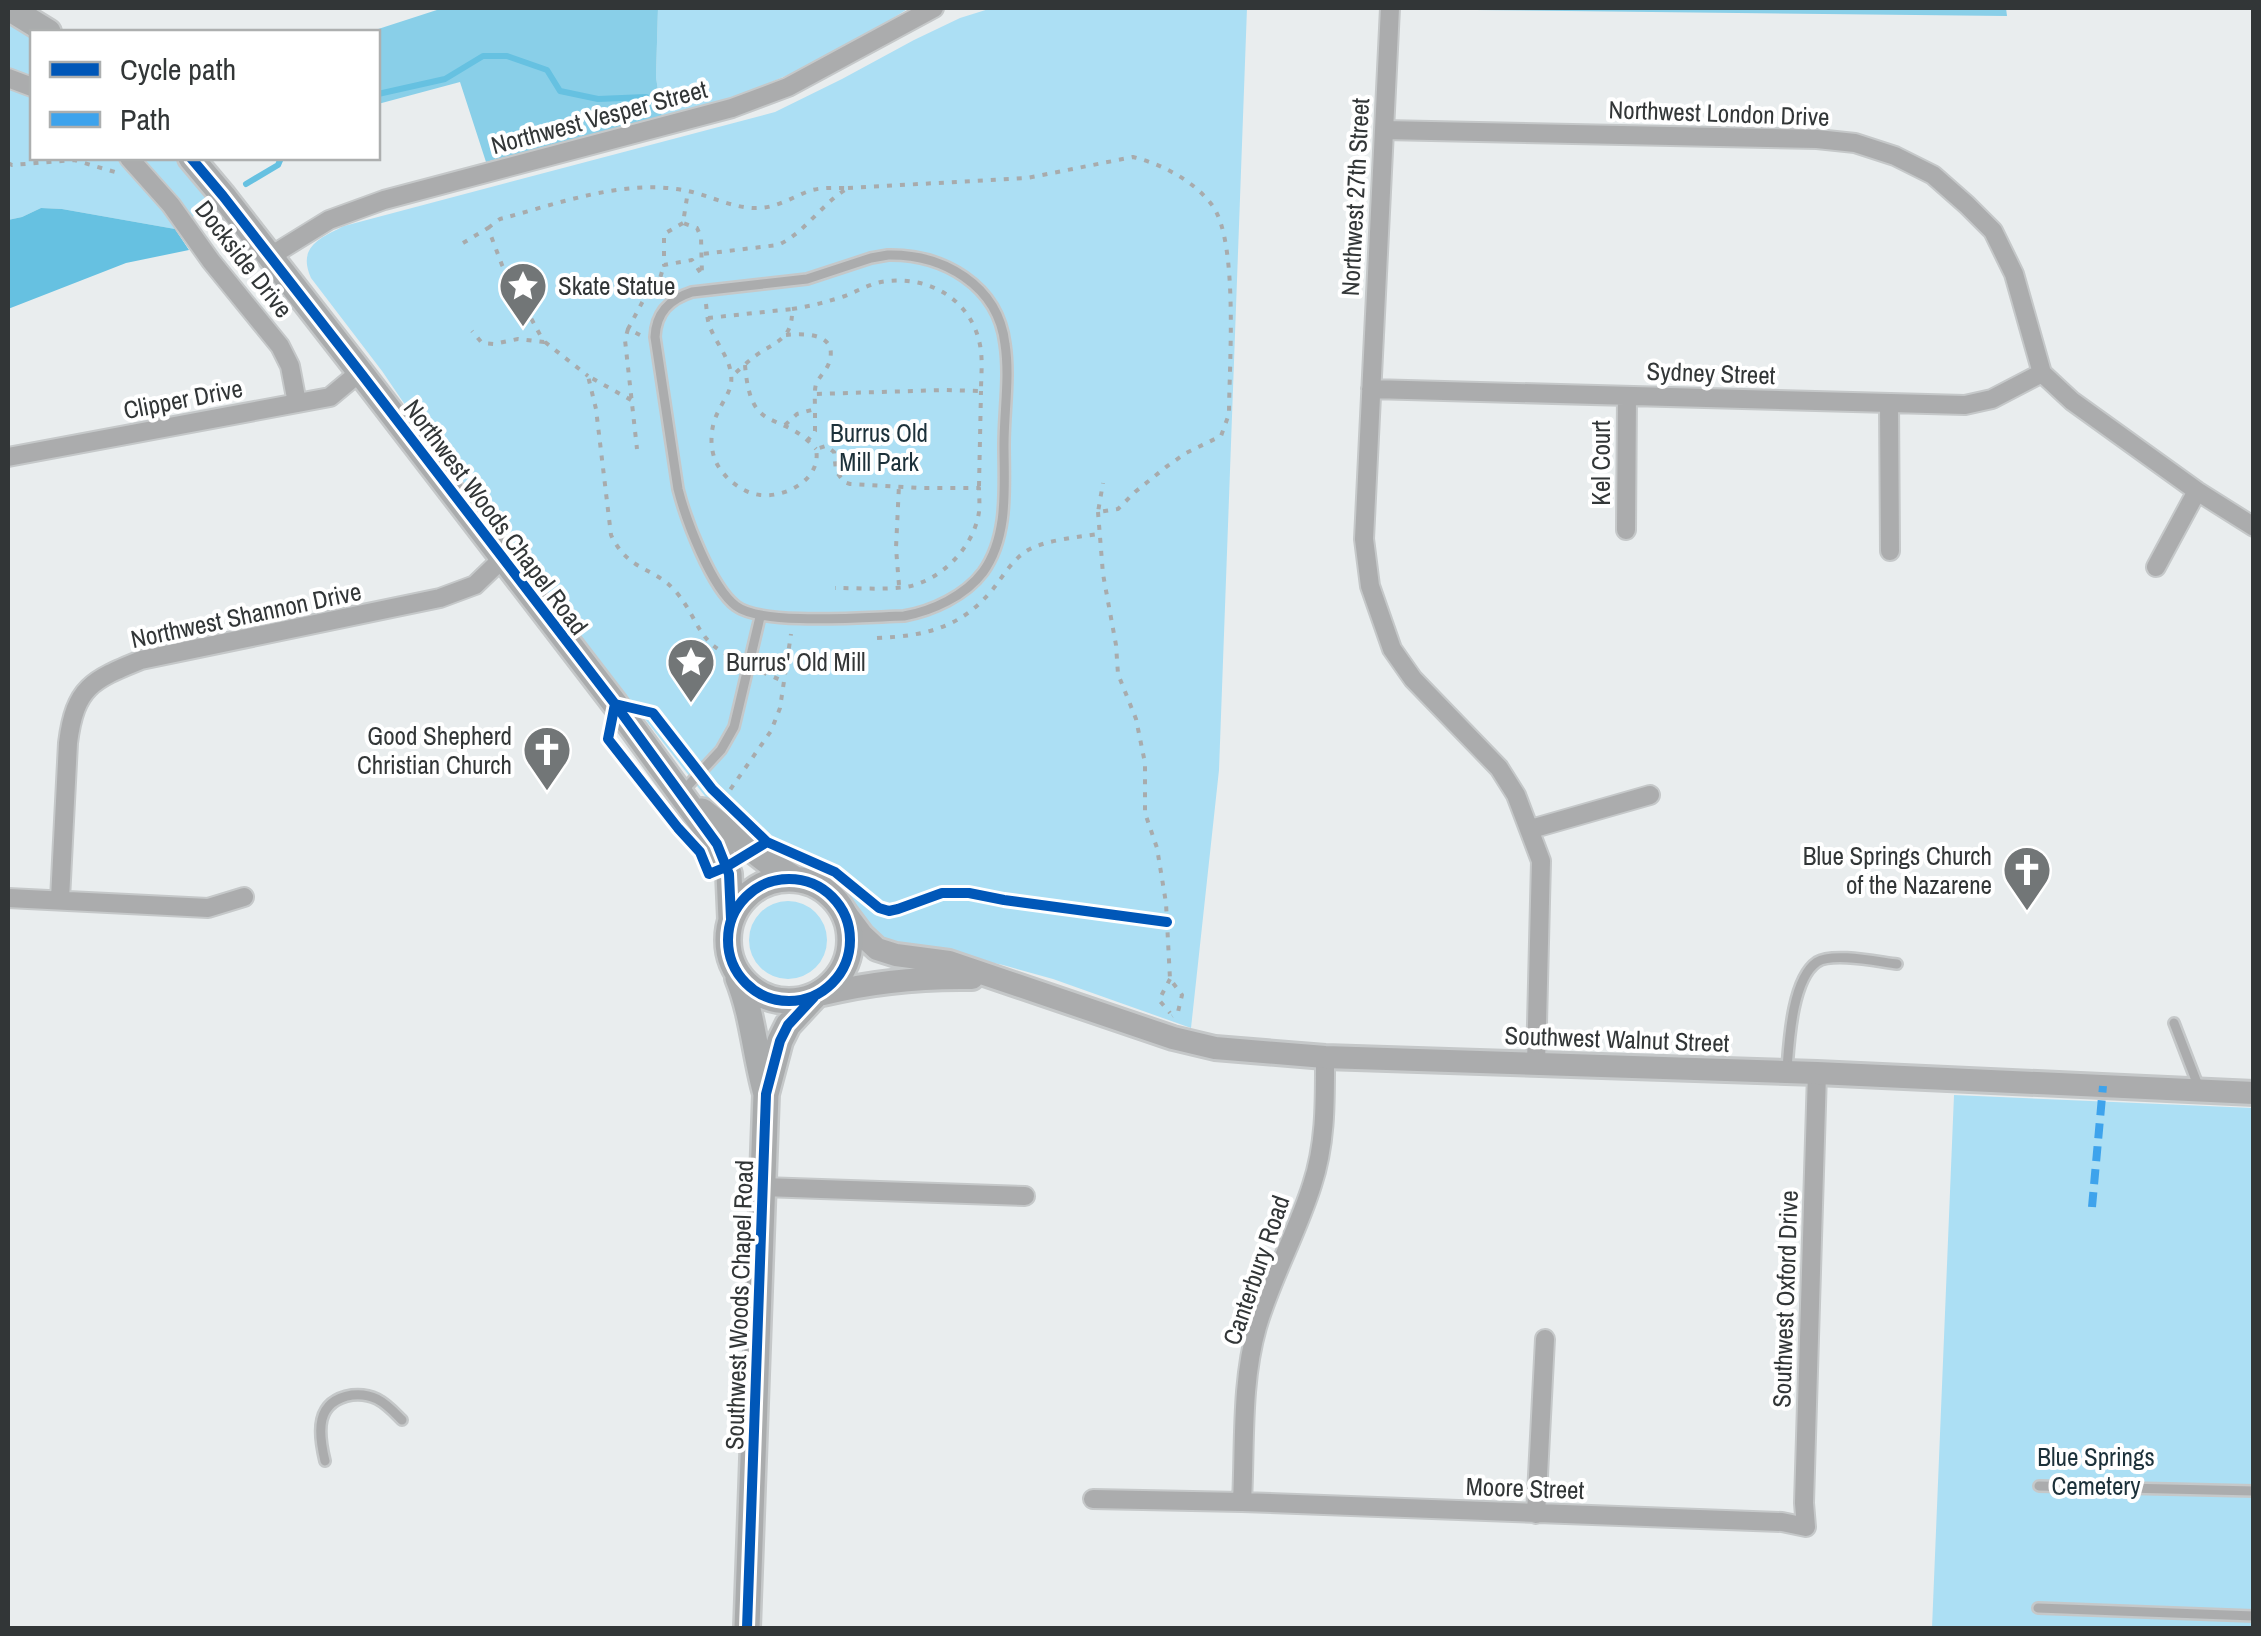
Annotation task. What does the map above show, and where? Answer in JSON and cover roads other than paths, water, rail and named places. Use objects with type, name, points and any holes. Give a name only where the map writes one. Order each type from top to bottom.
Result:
[{"type":"main road","points":[[10,8],[45,30]]},
{"type":"main road","name":"Northwest Woods Chapel Road","points":[[193,160],[615,704],[716,844],[731,890],[731,919]]},
{"type":"main road","name":"Northwest Woods Chapel Road","points":[[680,794],[795,879]]},
{"type":"main road","points":[[795,879],[814,884],[832,895],[844,911],[850,930],[850,950],[844,970],[818,996],[794,1002],[764,996],[740,977],[730,959],[727,939],[731,919],[741,901],[756,888],[775,880],[795,879]]},
{"type":"main road","name":"Southwest Woods Chapel Road","points":[[730,959],[748,1002],[766,1094]]},
{"type":"main road","name":"Southwest Woods Chapel Road","points":[[746,1628],[766,1094],[780,1041],[788,1026],[818,996]]},
{"type":"street","name":"Northwest Vesper Street","points":[[270,257],[329,220],[384,200],[732,108],[788,87],[934,8]]},
{"type":"street","name":"Northwest 27th Street","points":[[1390,8],[1364,539],[1370,586],[1392,649],[1412,679],[1499,768],[1530,829],[1541,861],[1536,1064]]},
{"type":"street","name":"Northwest London Drive","points":[[1384,130],[1817,139],[1855,143],[1896,156],[1934,175],[1993,231],[2014,274],[2042,373]]},
{"type":"street","name":"Dockside Drive","points":[[132,160],[280,346],[290,366],[296,404]]},
{"type":"street","name":"Clipper Drive","points":[[8,457],[330,397],[360,372]]},
{"type":"street","name":"Sydney Street","points":[[1371,389],[1964,405],[1992,399],[2042,373]]},
{"type":"street","points":[[2042,373],[2072,401],[2254,527]]},
{"type":"street","name":"Kel Court","points":[[1626,396],[1626,530]]},
{"type":"street","points":[[1888,403],[1890,551]]},
{"type":"street","points":[[2156,567],[2197,491]]},
{"type":"street","name":"Northwest Shannon Drive","points":[[60,900],[69,732],[84,691],[110,673],[141,660],[440,598],[474,585],[502,559]]},
{"type":"street","points":[[1530,829],[1650,795]]},
{"type":"street","points":[[8,898],[208,908],[244,897]]},
{"type":"street","name":"Southwest Walnut Street","points":[[844,911],[876,949],[949,962],[1173,1038],[1215,1048],[1325,1057],[1818,1073],[2254,1093]]},
{"type":"street","name":"Southwest Walnut Street","points":[[818,996],[900,980],[990,978]]},
{"type":"street","name":"Canterbury Road","points":[[1242,1502],[1252,1351],[1320,1157],[1325,1118],[1325,1057]]},
{"type":"street","name":"Southwest Oxford Drive","points":[[1806,1527],[1818,1073]]},
{"type":"street","points":[[763,1187],[1025,1196]]},
{"type":"street","points":[[1536,1514],[1546,1338]]},
{"type":"street","name":"Moore Street","points":[[1094,1500],[1782,1522],[1806,1527]]},
{"type":"lane","points":[[888,255],[916,257],[957,271],[981,290],[992,306],[1006,343],[1004,497],[992,556],[982,574],[945,603],[923,613],[760,617],[736,606],[726,596],[684,512],[655,337],[658,318],[666,306],[692,292],[807,279],[888,255]]},
{"type":"lane","points":[[680,794],[721,750],[734,727],[760,617]]},
{"type":"lane","points":[[1786,1072],[1796,1002],[1806,977],[1818,962],[1837,958],[1897,964]]},
{"type":"lane","points":[[2174,1023],[2200,1091]]},
{"type":"lane","points":[[325,1461],[321,1424],[325,1410],[339,1398],[373,1396],[402,1420]]},
{"type":"lane","points":[[2039,1486],[2254,1491]]},
{"type":"lane","points":[[2038,1608],[2254,1616]]},
{"type":"waterway","points":[[380,94],[445,79],[483,56],[507,56],[547,70],[560,91],[598,99],[646,97]]},
{"type":"waterway","points":[[246,184],[280,160]]},
{"type":"place","name":"Skate Statue","points":[[523,328]]},
{"type":"place","name":"Burrus' Old Mill","points":[[691,704]]},
{"type":"place","name":"Good Shepherd Christian Church","points":[[547,792]]},
{"type":"place","name":"Blue Springs Church of the Nazarene","points":[[2027,912]]},
{"type":"park label","name":"Burrus Old Mill Park","points":[[879,448]]},
{"type":"park label","name":"Blue Springs Cemetery","points":[[2096,1472]]}]
